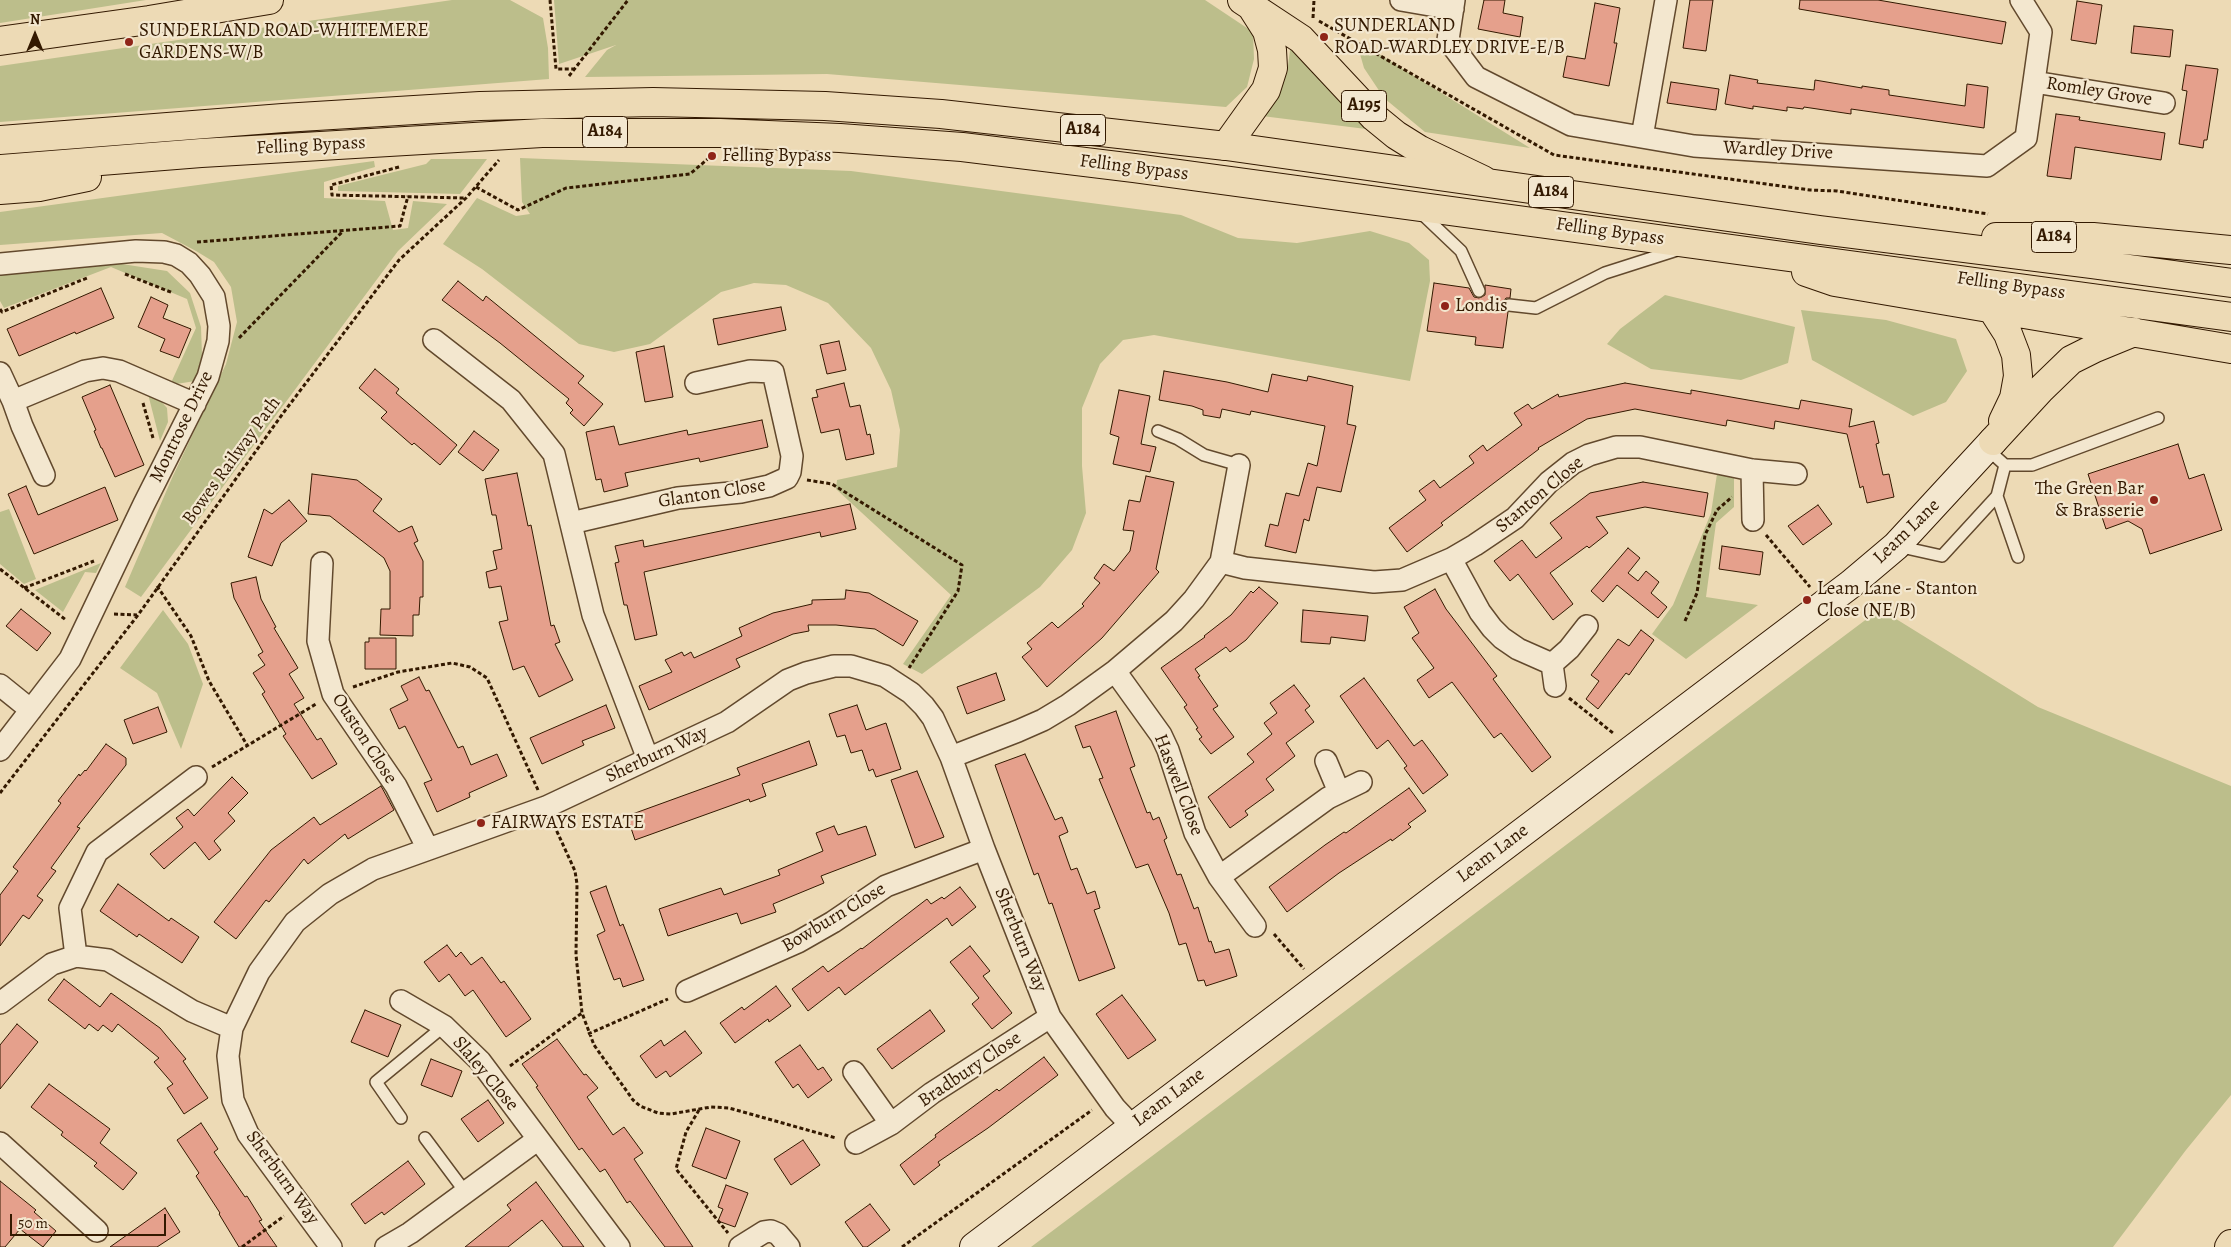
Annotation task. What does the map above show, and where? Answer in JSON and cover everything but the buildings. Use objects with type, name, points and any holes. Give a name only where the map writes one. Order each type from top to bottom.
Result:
[{"type":"main road","points":[[0,41],[142,21],[232,3],[269,0]]},
{"type":"main road","name":"A195","points":[[1226,146],[1266,90],[1273,68],[1272,50],[1267,31],[1247,4]]},
{"type":"main road","name":"A195","points":[[1247,4],[1300,39],[1374,117],[1396,135],[1420,150],[1491,184]]},
{"type":"main road","name":"Felling Bypass","points":[[0,140],[293,117],[480,106],[653,102],[825,106],[931,113],[1226,146],[1820,230],[2231,283]]},
{"type":"main road","name":"Felling Bypass","points":[[0,169],[201,153],[542,133],[720,133],[840,138],[962,147],[1414,206],[2231,317]]},
{"type":"main road","points":[[0,190],[39,187],[201,153]]},
{"type":"main road","name":"A184","points":[[1877,236],[2093,237],[2231,250]]},
{"type":"main road","name":"A184","points":[[1743,251],[1835,282],[2231,349]]},
{"type":"main road","points":[[1992,309],[2016,355],[2018,376],[2014,398],[1995,452]]},
{"type":"main road","points":[[1995,452],[2040,390],[2071,360],[2134,332]]},
{"type":"main road","name":"Leam Lane","points":[[974,1247],[1123,1117],[1835,596],[1896,546],[1995,452]]},
{"type":"street","points":[[1400,0],[1454,4]]},
{"type":"street","points":[[1642,137],[1666,0]]},
{"type":"street","name":"Wardley Drive","points":[[1454,4],[1448,40],[1476,78],[1571,125],[1694,146],[1988,166],[2026,138],[2041,32],[2021,0]]},
{"type":"street","name":"Romley Grove","points":[[2034,82],[2164,103]]},
{"type":"street","name":"Montrose Drive","points":[[0,264],[136,251],[164,252],[176,255],[189,263],[200,275],[214,297],[219,326],[213,364],[70,659],[0,750]]},
{"type":"street","points":[[434,340],[511,400],[554,454],[593,616],[648,759]]},
{"type":"street","points":[[13,401],[94,369],[119,371],[195,404]]},
{"type":"street","name":"Glanton Close","points":[[571,523],[678,498],[741,492],[769,486],[787,478],[790,472],[792,456],[773,372],[750,371],[696,383]]},
{"type":"street","points":[[0,374],[44,476]]},
{"type":"street","name":"Stanton Close","points":[[1220,562],[1245,568],[1388,583],[1402,580],[1451,559],[1475,545],[1515,518],[1549,482],[1573,463],[1603,449],[1630,446],[1752,470],[1796,474]]},
{"type":"street","points":[[951,757],[1043,720],[1115,671],[1174,621],[1194,599],[1220,562],[1239,465]]},
{"type":"street","points":[[1752,470],[1753,520]]},
{"type":"street","points":[[1451,559],[1480,612],[1502,638],[1518,649],[1552,664]]},
{"type":"street","name":"Ouston Close","points":[[322,563],[318,641],[333,694],[396,786],[428,849]]},
{"type":"street","points":[[1552,664],[1569,649],[1587,626]]},
{"type":"street","points":[[1552,664],[1555,686]]},
{"type":"street","name":"Sherburn Way","points":[[331,1247],[248,1134],[233,1100],[228,1056],[232,1028],[259,972],[295,922],[330,894],[373,869],[546,807],[727,722],[782,684],[806,673],[834,666],[851,666],[885,676],[899,684],[924,706],[940,733],[951,757],[984,849],[1050,1017],[1123,1117]]},
{"type":"street","name":"Haswell Close","points":[[1115,671],[1161,735],[1168,750],[1195,833],[1219,877],[1255,926]]},
{"type":"street","points":[[0,685],[31,710]]},
{"type":"street","points":[[1326,761],[1339,792]]},
{"type":"street","points":[[76,956],[70,908],[96,852],[196,778]]},
{"type":"street","points":[[1219,877],[1339,792],[1361,782]]},
{"type":"street","name":"Bowburn Close","points":[[687,991],[798,942],[833,922],[886,886],[984,849]]},
{"type":"street","points":[[0,1004],[52,964],[76,956],[108,960],[192,1011],[232,1028]]},
{"type":"street","name":"Slaley Close","points":[[401,1001],[444,1026],[493,1078],[537,1140],[619,1247]]},
{"type":"street","name":"Bradbury Close","points":[[856,1143],[890,1124],[932,1094],[1050,1017]]},
{"type":"street","points":[[854,1072],[890,1124]]},
{"type":"street","points":[[386,1247],[410,1234],[537,1140]]},
{"type":"street","points":[[0,1143],[97,1231]]},
{"type":"street","points":[[736,1243],[771,1231],[778,1234],[789,1247]]},
{"type":"lane","points":[[1414,206],[1461,251],[1479,292]]},
{"type":"lane","points":[[1509,306],[1536,308],[1605,273],[1696,244]]},
{"type":"lane","points":[[2018,557],[1997,496],[1995,452],[2032,465],[2158,418]]},
{"type":"lane","points":[[1158,431],[1178,439],[1204,454],[1239,465]]},
{"type":"lane","points":[[1896,546],[1942,556],[1997,496]]},
{"type":"lane","points":[[401,1118],[376,1082],[444,1026]]},
{"type":"lane","points":[[426,1138],[466,1193]]},
{"type":"path","points":[[550,0],[556,70],[574,69]]},
{"type":"path","points":[[569,76],[628,0]]},
{"type":"path","points":[[1313,18],[1314,0]]},
{"type":"path","points":[[476,187],[518,210],[566,188],[690,174],[712,156],[720,133]]},
{"type":"path","name":"Bowes Railway Path","points":[[0,793],[138,615],[157,586],[284,412],[399,260],[466,198],[502,157]]},
{"type":"path","points":[[407,165],[331,185],[332,195],[466,198]]},
{"type":"path","points":[[176,255],[191,243],[400,226],[408,196]]},
{"type":"path","points":[[213,364],[343,231]]},
{"type":"path","points":[[120,272],[173,293]]},
{"type":"path","points":[[0,309],[2,312],[93,276]]},
{"type":"path","points":[[136,378],[162,469]]},
{"type":"path","points":[[787,478],[832,484],[962,565],[958,591],[899,684]]},
{"type":"path","points":[[1685,621],[1697,594],[1705,535],[1717,510],[1730,498],[1752,494]]},
{"type":"path","points":[[1753,520],[1812,589]]},
{"type":"path","points":[[24,588],[122,550]]},
{"type":"path","points":[[0,570],[83,632]]},
{"type":"path","points":[[157,586],[191,636],[209,682],[247,745]]},
{"type":"path","points":[[196,778],[333,694],[398,672],[452,663],[470,667],[487,678],[576,878],[578,902],[576,955],[582,1013],[588,1034],[632,1100],[640,1106],[658,1113],[671,1114],[699,1109],[729,1108],[856,1143]]},
{"type":"path","points":[[1555,686],[1618,737]]},
{"type":"path","points":[[1255,926],[1274,934],[1305,971]]},
{"type":"path","points":[[588,1034],[687,991]]},
{"type":"path","points":[[493,1078],[582,1013]]},
{"type":"path","points":[[699,1109],[686,1132],[678,1154],[676,1169],[736,1243]]},
{"type":"path","points":[[902,1247],[1089,1111],[1123,1117]]},
{"type":"path","points":[[242,1247],[300,1204]]},
{"type":"green space","points":[[0,0],[146,0],[0,23]]},
{"type":"green space","points":[[452,0],[510,0],[543,18],[548,48],[549,79],[0,122],[0,66]]},
{"type":"green space","points":[[554,0],[1205,0],[1253,32],[1254,59],[1247,87],[1226,107],[827,74],[585,77],[607,50],[616,45],[559,64]]},
{"type":"green space","points":[[1356,40],[1530,148],[1425,132],[1384,98],[1364,68]]},
{"type":"green space","points":[[1291,43],[1374,130],[1262,116],[1277,94],[1287,73]]},
{"type":"green space","points":[[520,158],[851,171],[1181,215],[1238,238],[1297,243],[1370,231],[1409,243],[1429,260],[1430,281],[1410,381],[1154,335],[1123,340],[1100,364],[1082,408],[1082,466],[1086,513],[1072,550],[1040,587],[922,674],[903,664],[951,595],[836,489],[837,480],[897,467],[900,430],[891,390],[871,348],[828,303],[786,285],[754,283],[721,292],[650,344],[614,352],[579,344],[482,269],[443,244],[477,198],[516,216],[530,214],[522,202]]},
{"type":"green space","points":[[431,159],[487,159],[460,194],[338,191],[338,186],[426,164]]},
{"type":"green space","points":[[374,161],[375,167],[324,182],[324,198],[385,201],[393,230],[408,228],[413,201],[447,204],[398,251],[141,597],[125,587],[172,478],[226,364],[237,322],[231,287],[214,262],[162,233],[0,245],[0,212]]},
{"type":"green space","points":[[122,264],[167,271],[190,293],[201,327],[202,355],[195,381],[170,385],[196,328],[187,299],[111,267],[4,308],[0,301],[0,275]]},
{"type":"green space","points":[[1665,295],[1795,327],[1788,363],[1741,380],[1651,369],[1607,344],[1620,329]]},
{"type":"green space","points":[[1801,310],[1886,320],[1956,339],[1967,371],[1946,402],[1913,416],[1812,360]]},
{"type":"green space","points":[[148,394],[160,400],[167,408],[168,422],[160,441]]},
{"type":"green space","points":[[1717,474],[1734,478],[1734,507],[1716,523],[1706,597],[1758,605],[1686,659],[1652,634],[1673,605],[1711,513]]},
{"type":"green space","points":[[9,509],[36,579],[24,584],[0,564],[0,512]]},
{"type":"green space","points":[[101,563],[96,573],[85,572],[63,612],[35,590]]},
{"type":"green space","points":[[1880,609],[2038,707],[2231,786],[2231,1095],[2186,1150],[2113,1247],[1031,1247]]},
{"type":"green space","points":[[163,610],[188,644],[203,684],[181,749],[157,693],[120,668]]},
{"type":"place","name":"SUNDERLAND ROAD-WARDLEY DRIVE-E/B","points":[[1324,37]]},
{"type":"place","name":"SUNDERLAND ROAD-WHITEMERE GARDENS-W/B","points":[[129,42]]},
{"type":"place","name":"Felling Bypass","points":[[712,156]]},
{"type":"place","name":"Londis","points":[[1445,306]]},
{"type":"place","name":"The Green Bar & Brasserie","points":[[2154,500]]},
{"type":"place","name":"Leam Lane - Stanton Close (NE/B)","points":[[1807,600]]},
{"type":"place","name":"FAIRWAYS ESTATE","points":[[481,823]]}]
